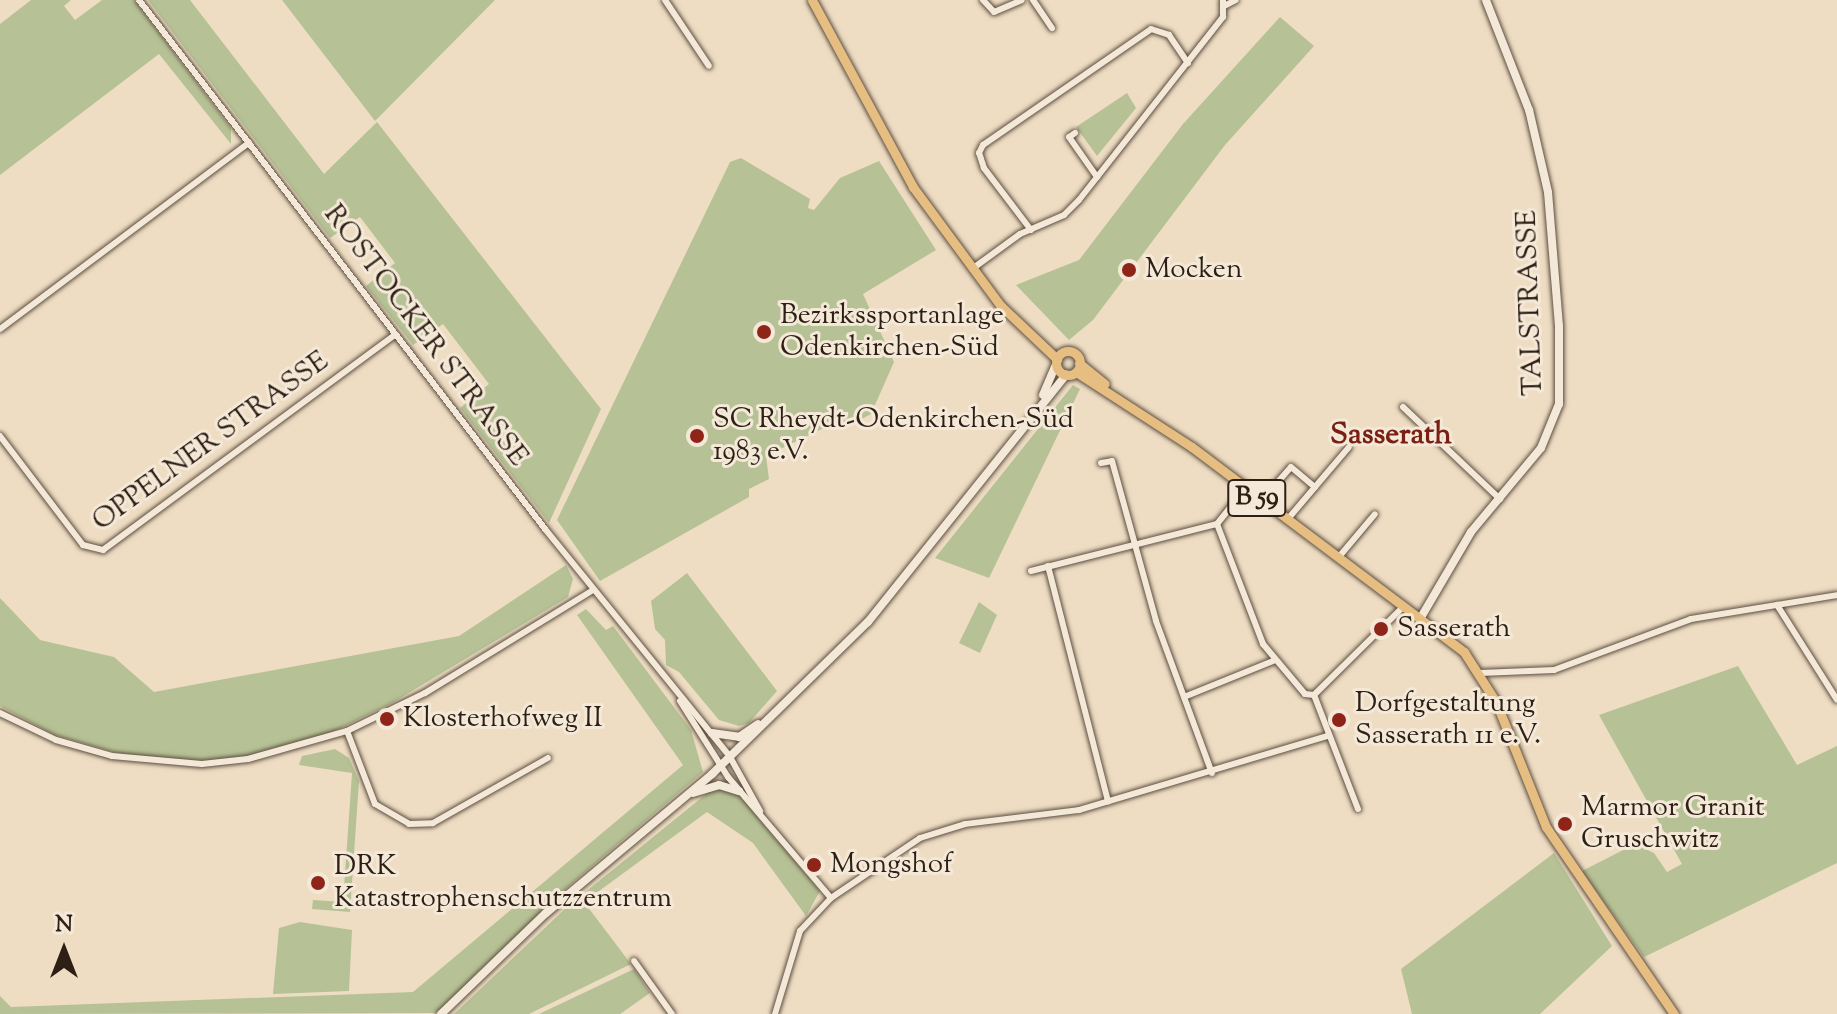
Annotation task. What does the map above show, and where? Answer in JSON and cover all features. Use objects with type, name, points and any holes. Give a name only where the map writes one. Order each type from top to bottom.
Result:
[{"type":"main road","name":"B 59","points":[[812,0],[913,187],[1014,321],[1059,359],[1110,390],[1464,652],[1480,673],[1546,827],[1674,1014]]},
{"type":"main road","name":"TALSTRASSE","points":[[1420,619],[1464,543],[1548,436],[1559,404],[1561,369],[1555,240],[1540,151],[1486,0]]},
{"type":"main road","name":"B 59","points":[[1059,359],[1074,370]]},
{"type":"main road","points":[[1039,403],[1059,359]]},
{"type":"main road","points":[[441,1014],[546,913],[720,767],[868,622],[1039,403],[1074,370]]},
{"type":"main road","points":[[712,733],[739,737],[796,694]]},
{"type":"main road","points":[[689,794],[719,785],[739,791]]},
{"type":"street","name":"ROSTOCKER STRASSE","points":[[139,0],[593,590],[678,696],[712,733],[730,757],[760,811]]},
{"type":"street","points":[[665,0],[709,66]]},
{"type":"street","points":[[983,0],[994,12],[1022,0]]},
{"type":"street","points":[[1033,0],[1052,28]]},
{"type":"street","points":[[972,269],[1031,230],[1064,215],[1223,17],[1224,3],[1236,0]]},
{"type":"street","points":[[1031,230],[984,168],[979,153],[983,145],[1151,29],[1169,35],[1188,63]]},
{"type":"street","points":[[1075,133],[1069,137],[1097,177]]},
{"type":"street","points":[[0,329],[249,143]]},
{"type":"street","name":"OPPELNER STRASSE","points":[[0,436],[83,545],[103,550],[395,335]]},
{"type":"street","points":[[1403,407],[1500,499]]},
{"type":"street","points":[[1287,520],[1349,447]]},
{"type":"street","points":[[1101,463],[1112,461],[1133,544],[1212,773]]},
{"type":"street","points":[[1261,501],[1291,467],[1315,487]]},
{"type":"street","points":[[1031,571],[1217,524],[1245,489]]},
{"type":"street","points":[[1338,558],[1375,514]]},
{"type":"street","points":[[1217,524],[1273,661],[1305,694],[1314,695]]},
{"type":"street","points":[[1048,566],[1108,801]]},
{"type":"street","points":[[0,713],[79,748],[158,762],[248,759],[347,731],[425,693],[593,590]]},
{"type":"street","points":[[1480,673],[1554,670],[1691,619],[1837,595]]},
{"type":"street","points":[[1777,605],[1837,700]]},
{"type":"street","points":[[1314,695],[1403,607]]},
{"type":"street","points":[[1184,697],[1273,661]]},
{"type":"street","points":[[1314,695],[1358,809]]},
{"type":"street","name":"ROSTOCKER STRASSE","points":[[678,696],[720,767],[760,811]]},
{"type":"street","points":[[347,731],[375,804],[409,824],[433,823],[548,758]]},
{"type":"street","points":[[775,1014],[800,931],[831,898],[941,828],[1055,815],[1212,773],[1328,736]]},
{"type":"street","points":[[760,811],[831,898]]},
{"type":"street","points":[[634,961],[672,1014]]},
{"type":"green space","points":[[31,0],[71,0],[64,6],[75,20],[102,0],[134,0],[231,128],[231,144],[159,54],[0,175],[0,24]]},
{"type":"green space","points":[[148,0],[190,0],[324,174],[377,122],[601,409],[549,523],[460,408],[489,384],[443,324],[413,345],[366,286],[395,263],[360,217],[330,238]]},
{"type":"green space","points":[[282,0],[495,0],[375,121]]},
{"type":"green space","points":[[1280,17],[1314,46],[1225,145],[1093,320],[1069,340],[1016,285],[1079,260],[1183,124]]},
{"type":"green space","points":[[1127,93],[1136,108],[1097,156],[1076,127]]},
{"type":"green space","name":"Bezirkssportanlage Odenkirchen-Süd","points":[[741,158],[810,199],[808,208],[814,210],[840,178],[879,161],[936,250],[863,294],[894,362],[871,414],[843,429],[838,421],[766,456],[769,479],[749,489],[749,497],[600,581],[557,520],[730,162]]},
{"type":"green space","points":[[1073,385],[1080,389],[989,578],[935,558]]},
{"type":"green space","points":[[566,565],[573,579],[568,597],[392,703],[297,749],[213,762],[125,755],[55,735],[0,706],[0,598],[40,640],[114,657],[154,692],[459,636]]},
{"type":"green space","points":[[687,573],[777,691],[749,723],[739,726],[719,720],[679,672],[666,665],[665,640],[655,629],[651,601]]},
{"type":"green space","points":[[979,602],[997,615],[980,653],[959,643]]},
{"type":"green space","points":[[586,609],[606,630],[613,626],[691,730],[703,772],[565,889],[436,1013],[0,1014],[0,996],[11,1007],[413,992],[683,765],[577,615]]},
{"type":"green space","points":[[1738,666],[1797,765],[1837,746],[1837,863],[1644,957],[1582,871],[1635,844],[1654,853],[1667,872],[1682,864],[1599,715]]},
{"type":"green space","points":[[335,749],[349,758],[359,781],[350,912],[312,909],[313,900],[343,902],[352,773],[299,765],[302,756]]},
{"type":"green space","points":[[724,789],[738,794],[820,891],[806,916],[753,843],[707,812],[584,902],[631,964],[529,1014],[454,1014],[567,907],[711,790]]},
{"type":"green space","points":[[1554,853],[1612,946],[1540,1014],[1412,1014],[1401,969]]},
{"type":"green space","points":[[300,922],[352,930],[349,991],[273,994],[279,928]]},
{"type":"green space","points":[[634,969],[650,993],[620,1014],[539,1014]]},
{"type":"place","name":"Mocken","points":[[1129,270]]},
{"type":"place","name":"Bezirkssportanlage Odenkirchen-Süd","points":[[764,332]]},
{"type":"place","name":"SC Rheydt-Odenkirchen-Süd 1983 e.V.","points":[[697,436]]},
{"type":"place","name":"Sasserath","points":[[1381,629]]},
{"type":"place","name":"Klosterhofweg II","points":[[387,719]]},
{"type":"place","name":"Dorfgestaltung Sasserath 11 e.V.","points":[[1339,720]]},
{"type":"place","name":"Marmor Granit Gruschwitz","points":[[1565,824]]},
{"type":"place","name":"Mongshof","points":[[814,865]]},
{"type":"place","name":"DRK Katastrophenschutzzentrum","points":[[318,883]]},
{"type":"district","name":"Sasserath","points":[[1391,436]]}]
